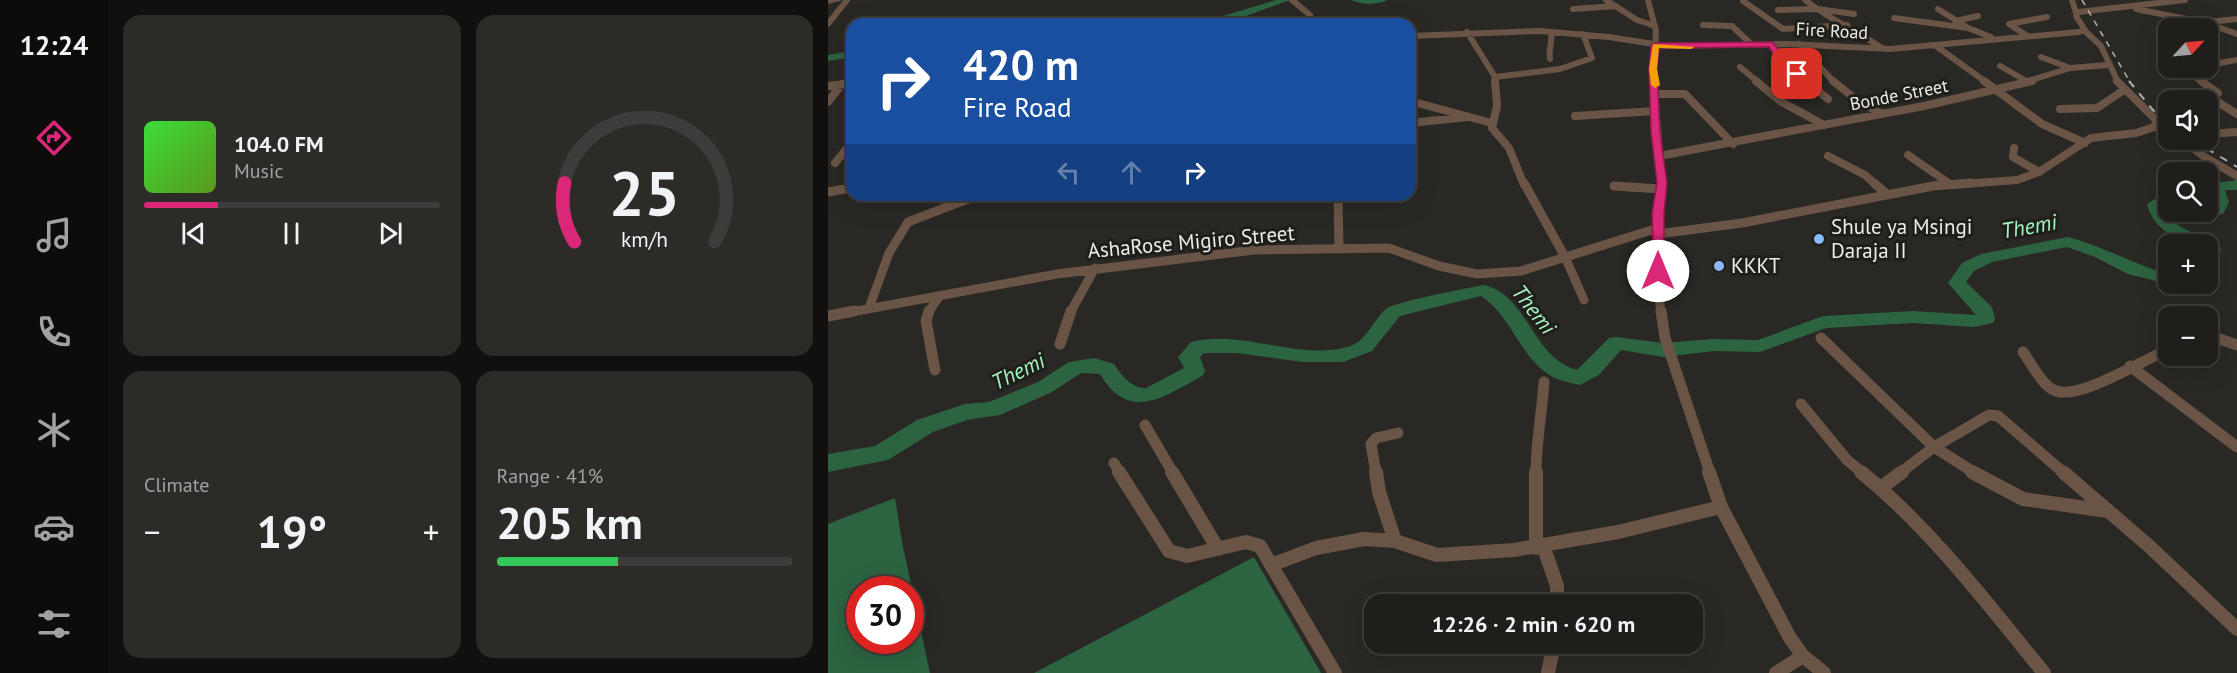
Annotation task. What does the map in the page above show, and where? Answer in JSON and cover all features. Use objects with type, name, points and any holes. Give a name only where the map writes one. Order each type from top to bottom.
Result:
[{"type":"street","points":[[828,2],[840,0]]},
{"type":"street","points":[[828,24],[847,0]]},
{"type":"street","points":[[1292,0],[1311,18]]},
{"type":"street","points":[[1606,0],[1637,20],[1655,26]]},
{"type":"street","points":[[1648,0],[1655,26],[1653,69],[1661,189],[1658,282],[1665,338],[1721,507],[1766,597],[1803,656],[1824,673]]},
{"type":"street","points":[[1805,0],[1831,19],[1847,25],[1882,49]]},
{"type":"street","points":[[2073,0],[2076,14],[2085,31],[2101,46],[2108,65],[2124,90],[2157,121]]},
{"type":"street","points":[[2076,14],[2185,0]]},
{"type":"street","points":[[1743,1],[1783,28],[1847,25]]},
{"type":"street","points":[[1573,9],[1616,6]]},
{"type":"street","points":[[2127,7],[2181,18]]},
{"type":"street","points":[[1778,10],[1818,9],[1854,14]]},
{"type":"street","points":[[1938,9],[1968,28],[1994,38]]},
{"type":"street","points":[[1955,21],[1978,16]]},
{"type":"street","points":[[2029,37],[2009,24],[2047,17]]},
{"type":"street","points":[[1894,18],[1968,28]]},
{"type":"street","points":[[2218,21],[2237,19]]},
{"type":"street","points":[[1703,25],[1732,26],[1752,45]]},
{"type":"street","points":[[2218,27],[2237,34]]},
{"type":"street","name":"Fire Road","points":[[1416,36],[1551,32],[1583,34],[1655,45],[1800,44],[1882,49],[2085,31]]},
{"type":"street","points":[[1550,59],[1548,46],[1552,38],[1551,32]]},
{"type":"street","points":[[1467,33],[1495,77],[1497,106],[1492,128],[1509,148],[1530,199],[1565,258],[1584,300]]},
{"type":"street","points":[[1495,77],[1560,69],[1592,58],[1583,34]]},
{"type":"street","points":[[1800,44],[1816,64],[1854,100],[1882,115]]},
{"type":"street","points":[[1772,45],[1783,62],[1828,99]]},
{"type":"street","points":[[1936,46],[2051,129],[2085,142]]},
{"type":"street","points":[[2042,57],[2070,68]]},
{"type":"street","points":[[2218,63],[2237,60]]},
{"type":"street","name":"Bonde Street","points":[[1659,156],[1882,115],[2028,82],[2070,68],[2108,65]]},
{"type":"street","points":[[2000,66],[2028,82]]},
{"type":"street","points":[[1740,67],[1780,101],[1824,126]]},
{"type":"street","points":[[2196,78],[2218,93],[2213,99],[2237,114]]},
{"type":"street","points":[[828,102],[842,84]]},
{"type":"street","points":[[828,86],[846,84]]},
{"type":"street","points":[[2060,109],[2097,108],[2124,90]]},
{"type":"street","points":[[1656,94],[1685,94],[1733,144]]},
{"type":"street","points":[[1416,102],[1492,123]]},
{"type":"street","points":[[1575,116],[1642,110],[1655,111]]},
{"type":"street","points":[[1416,122],[1471,116]]},
{"type":"street","name":"AshaRose Migiro Street","points":[[828,316],[1095,268],[1254,250],[1389,248],[1439,266],[1477,274],[1521,271],[1658,231],[1734,224],[1950,184],[2008,182],[2039,172],[2085,142],[2102,136],[2144,132],[2154,127],[2157,121]]},
{"type":"street","points":[[2218,134],[2237,132]]},
{"type":"street","points":[[2225,134],[2237,142]]},
{"type":"street","points":[[2014,148],[2013,157],[2016,161],[2039,172]]},
{"type":"street","points":[[835,163],[846,149]]},
{"type":"street","points":[[2196,150],[2237,176]]},
{"type":"street","points":[[1908,155],[1950,184]]},
{"type":"street","points":[[1828,156],[1865,175],[1888,195]]},
{"type":"street","points":[[1614,186],[1661,189]]},
{"type":"street","points":[[828,192],[845,189]]},
{"type":"street","points":[[869,308],[889,253],[908,222],[962,201]]},
{"type":"street","points":[[1338,201],[1339,248]]},
{"type":"street","points":[[1060,344],[1074,302],[1095,268]]},
{"type":"street","points":[[934,370],[931,338],[926,325],[929,311],[939,297]]},
{"type":"street","points":[[1821,338],[1934,447],[1956,464],[2023,499],[2108,511]]},
{"type":"street","points":[[2218,338],[2237,345]]},
{"type":"street","points":[[2023,352],[2054,390],[2064,393],[2086,387],[2158,354]]},
{"type":"street","points":[[2130,366],[2237,447]]},
{"type":"street","points":[[1544,382],[1541,426],[1536,446],[1540,548],[1557,586],[1557,594]]},
{"type":"street","points":[[1801,404],[1847,460],[1881,488],[1955,564],[2044,673]]},
{"type":"street","points":[[1881,488],[1934,447],[1989,415],[1998,416],[2108,511],[2237,629]]},
{"type":"street","points":[[1144,425],[1218,549]]},
{"type":"street","points":[[1395,541],[1379,492],[1371,444],[1376,438],[1398,433]]},
{"type":"street","points":[[1114,463],[1169,551],[1187,556],[1233,544],[1253,543],[1260,546],[1335,673]]},
{"type":"street","points":[[1271,565],[1309,550],[1367,539],[1395,541],[1440,555],[1540,548],[1586,541],[1721,507]]},
{"type":"street","points":[[1548,673],[1552,654]]},
{"type":"street","points":[[1776,673],[1803,656]]},
{"type":"shaded area","points":[[895,498],[909,576],[846,576],[846,654],[924,654],[924,645],[930,673],[828,673],[828,524]]},
{"type":"shaded area","points":[[1254,557],[1321,673],[1034,673]]},
{"type":"waterway","points":[[1232,18],[1285,0]]},
{"type":"waterway","points":[[1357,0],[1382,0]]},
{"type":"waterway","points":[[828,58],[846,55]]},
{"type":"waterway","name":"Themi","points":[[2218,188],[2237,185]]},
{"type":"waterway","name":"Themi","points":[[2218,192],[2221,202],[2218,209]]},
{"type":"waterway","name":"Themi","points":[[2158,204],[2155,204],[2158,214]]},
{"type":"waterway","name":"Themi","points":[[2165,222],[2183,234]]},
{"type":"waterway","name":"Themi","points":[[828,463],[880,454],[925,426],[965,412],[992,410],[1045,387],[1076,367],[1094,365],[1107,369],[1115,382],[1137,396],[1150,395],[1195,371],[1194,363],[1188,357],[1198,347],[1237,346],[1323,357],[1343,355],[1360,350],[1370,343],[1393,312],[1484,290],[1497,298],[1547,364],[1562,373],[1580,378],[1592,370],[1616,343],[1663,350],[1714,345],[1760,346],[1823,322],[1913,317],[1974,321],[1986,319],[1985,311],[1957,283],[1968,267],[1987,258],[2068,242],[2101,253],[2134,270],[2158,277]]},
{"type":"railway","points":[[2082,0],[2130,82]]},
{"type":"railway","points":[[2129,81],[2158,114]]},
{"type":"railway","points":[[2209,150],[2237,167]]},
{"type":"slow traffic","points":[[1655,85],[1653,69],[1655,45],[1691,47]]},
{"type":"place","name":"Shule ya Msingi Daraja II","points":[[1819,239]]},
{"type":"place","name":"KKKT","points":[[1719,266]]},
{"type":"route","points":[[1658,271],[1658,214],[1662,183],[1655,132],[1656,89],[1653,69],[1655,45],[1683,47],[1772,45],[1780,58],[1797,74]]}]
